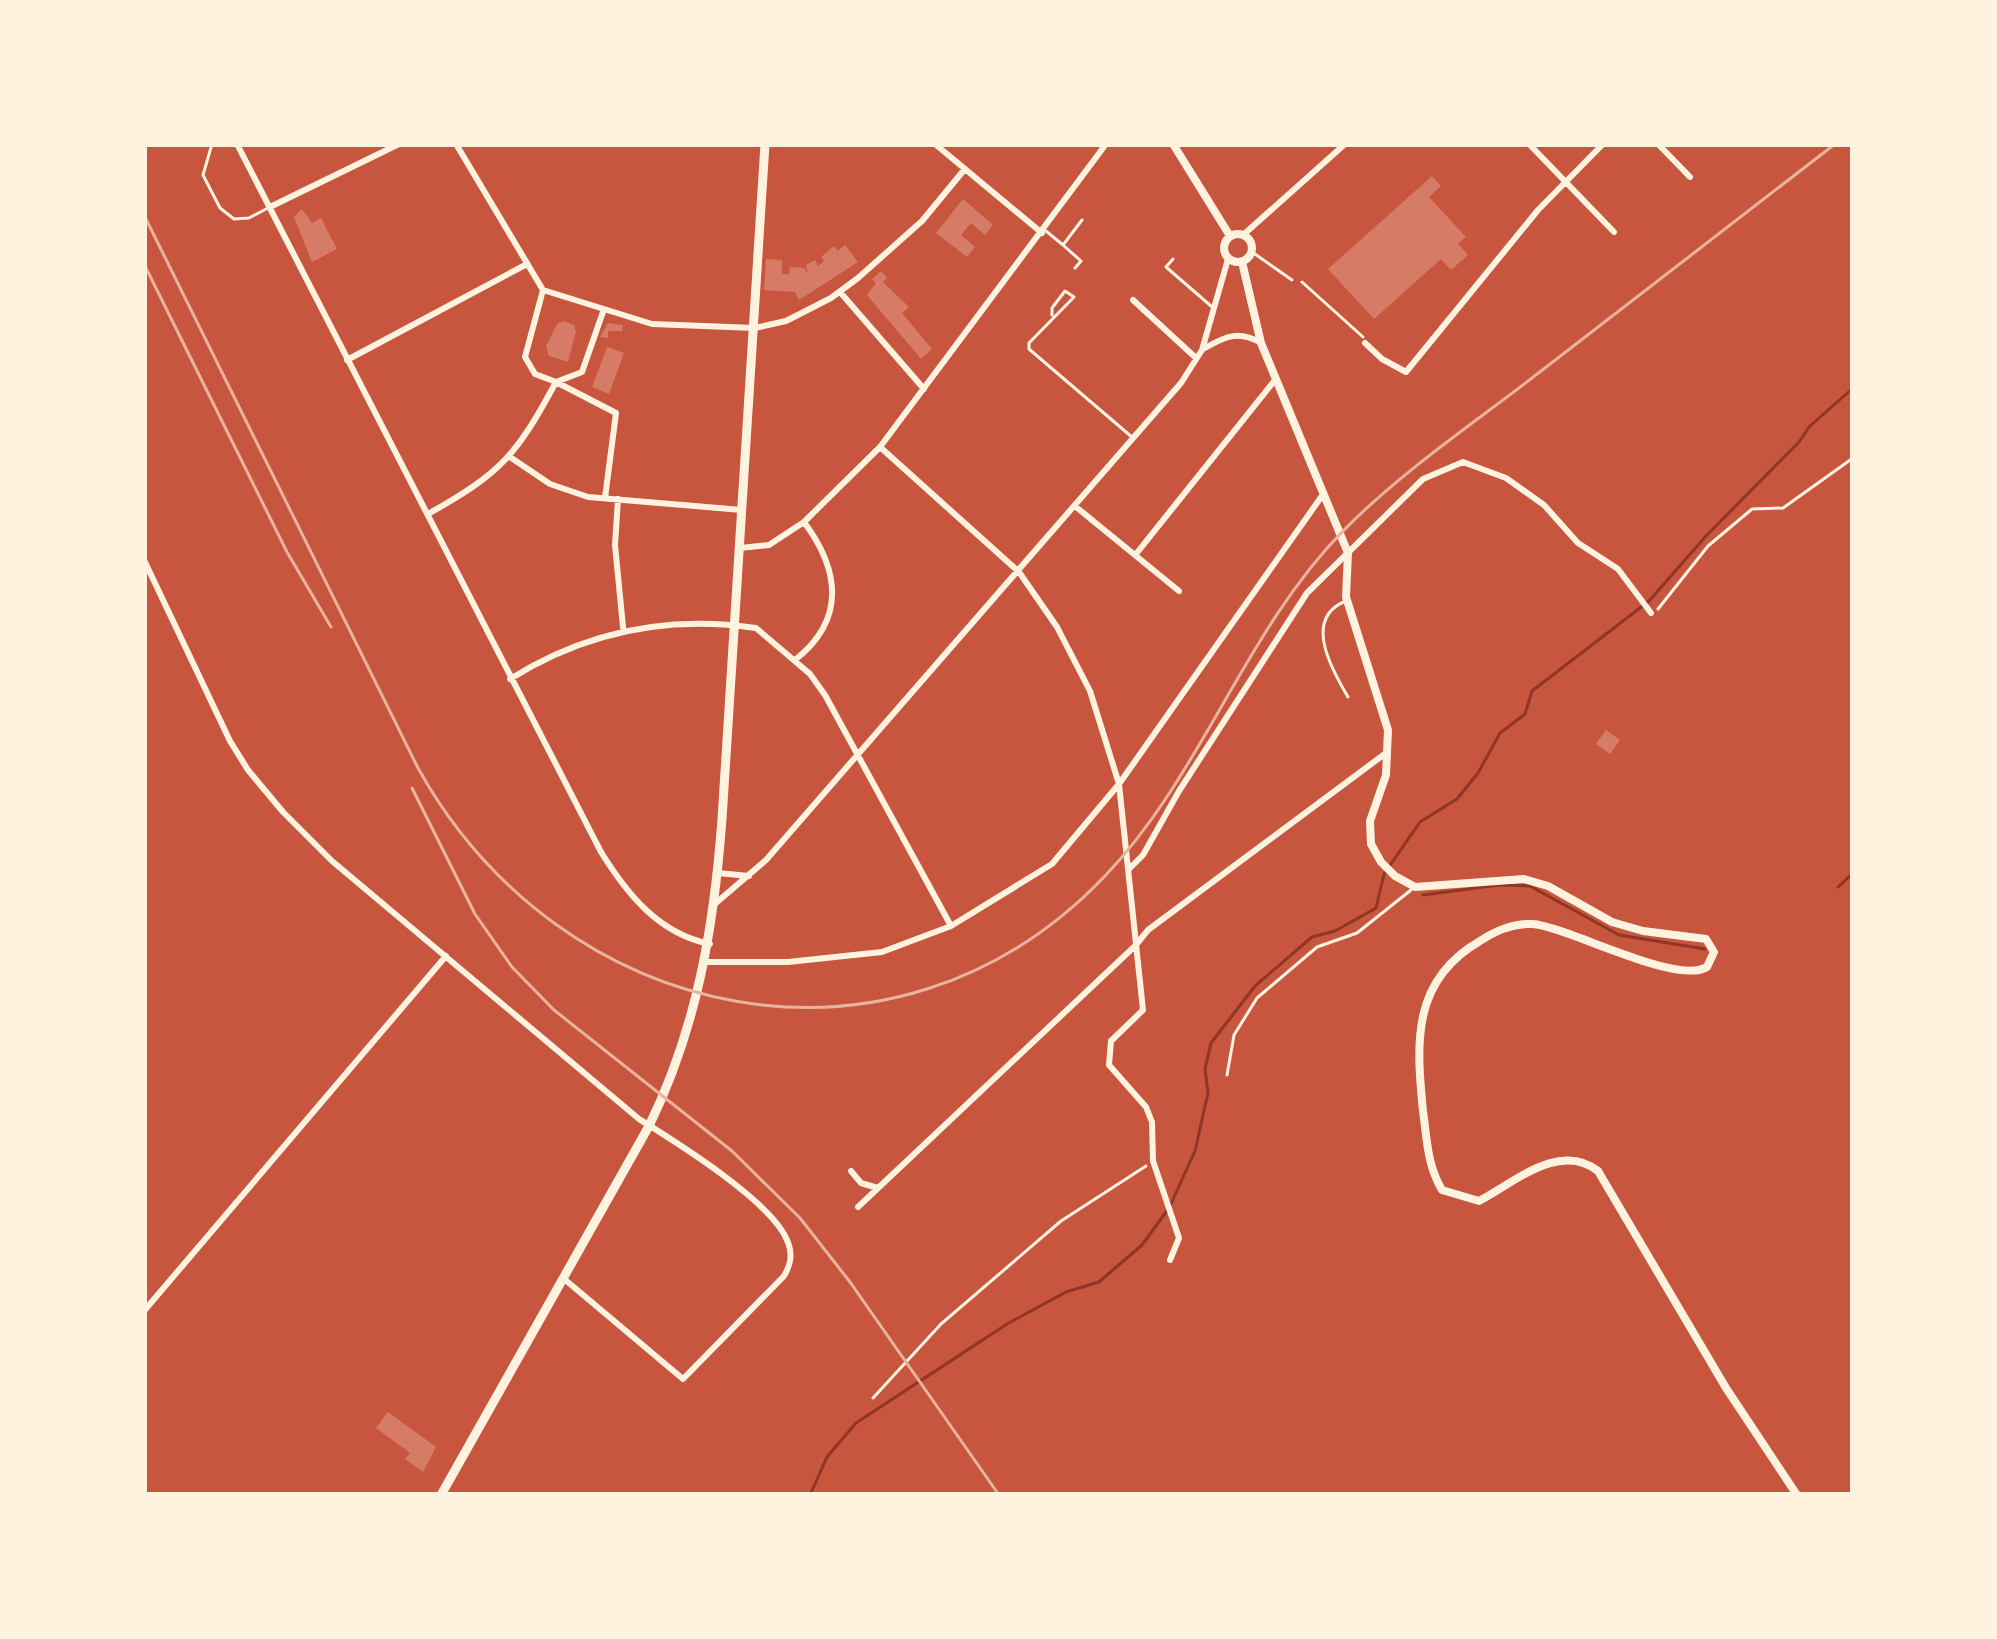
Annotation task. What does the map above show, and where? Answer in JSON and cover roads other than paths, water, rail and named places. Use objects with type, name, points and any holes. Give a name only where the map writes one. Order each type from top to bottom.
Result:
[{"type":"main road","points":[[441,1495],[651,1121],[674,1070],[706,962],[716,903],[765,144]]},
{"type":"street","points":[[237,144],[617,879],[666,927],[710,944]]},
{"type":"street","points":[[270,208],[399,144]]},
{"type":"street","points":[[456,144],[543,290],[652,324],[755,328],[786,321],[840,292],[922,221],[964,170]]},
{"type":"street","points":[[935,144],[1043,231]]},
{"type":"street","points":[[740,548],[769,545],[804,522],[880,447],[1106,144]]},
{"type":"street","points":[[1173,144],[1230,236]]},
{"type":"street","points":[[1230,236],[1244,235],[1345,144]]},
{"type":"street","points":[[1529,144],[1614,232]]},
{"type":"street","points":[[1364,343],[1406,372],[1564,180],[1603,144]]},
{"type":"street","points":[[1658,144],[1690,177]]},
{"type":"street","points":[[1242,262],[1252,252],[1244,235]]},
{"type":"street","points":[[716,903],[749,876],[859,753],[1076,507],[1197,359],[1216,310],[1228,260],[1223,248],[1230,236]]},
{"type":"street","points":[[1228,260],[1242,262]]},
{"type":"street","points":[[1242,262],[1275,380],[1348,553],[1347,601],[1388,730],[1386,775],[1370,821],[1371,844],[1381,862],[1415,886],[1524,879],[1548,886],[1612,922],[1643,931],[1696,935],[1712,946],[1712,961],[1698,972],[1595,947],[1534,924],[1499,929],[1464,950],[1439,976],[1423,1015],[1417,1055],[1430,1169],[1442,1190],[1479,1201],[1552,1160],[1588,1162],[1598,1171],[1726,1388],[1797,1495]]},
{"type":"street","points":[[346,360],[527,264]]},
{"type":"street","points":[[543,290],[525,357],[536,374],[616,413],[605,498]]},
{"type":"street","points":[[840,292],[924,389]]},
{"type":"street","points":[[1132,300],[1197,359]]},
{"type":"street","points":[[428,514],[479,485],[510,457],[556,382],[582,372],[604,309]]},
{"type":"street","points":[[1202,350],[1224,337],[1245,334],[1262,343]]},
{"type":"street","points":[[1136,554],[1275,380]]},
{"type":"street","points":[[880,447],[1018,572],[1057,627],[1090,692],[1119,784],[1143,1010],[1111,1042],[1109,1065],[1146,1107],[1152,1122],[1153,1161],[1179,1238],[1170,1260]]},
{"type":"street","points":[[510,457],[550,484],[588,497],[744,510]]},
{"type":"street","points":[[1129,869],[1143,855],[1306,593],[1423,479],[1453,464],[1474,464],[1505,478],[1544,505],[1578,543],[1618,569],[1648,608]]},
{"type":"street","points":[[706,962],[788,962],[882,952],[951,926],[1052,865],[1119,784],[1324,493]]},
{"type":"street","points":[[618,499],[615,544],[623,629]]},
{"type":"street","points":[[1076,507],[1179,591]]},
{"type":"street","points":[[794,661],[811,647],[828,619],[834,583],[825,550],[804,522]]},
{"type":"street","points":[[144,560],[248,770],[332,861],[781,1229],[791,1256],[784,1276],[680,1379],[563,1278]]},
{"type":"street","points":[[510,679],[566,648],[623,629],[734,627],[762,632],[825,695],[951,926]]},
{"type":"street","points":[[858,1207],[1148,929],[1387,752]]},
{"type":"street","points":[[718,873],[749,876]]},
{"type":"street","points":[[144,1311],[446,956]]},
{"type":"street","points":[[851,1171],[860,1183],[878,1188]]},
{"type":"lane","points":[[212,144],[203,176],[220,208],[234,219],[270,208]]},
{"type":"lane","points":[[1063,244],[1082,220]]},
{"type":"lane","points":[[1043,231],[1081,261],[1075,268]]},
{"type":"lane","points":[[1252,252],[1292,280]]},
{"type":"lane","points":[[1173,259],[1166,267],[1216,310]]},
{"type":"lane","points":[[1052,315],[1029,343],[1029,350],[1134,439]]},
{"type":"lane","points":[[1347,601],[1337,605],[1324,623],[1323,640],[1348,697]]},
{"type":"lane","points":[[1227,1075],[1234,1036],[1257,998],[1317,947],[1358,933],[1415,886]]},
{"type":"waterway","points":[[810,1495],[827,1457],[856,1423],[1007,1324],[1066,1292],[1099,1282],[1142,1245],[1169,1208],[1195,1151],[1208,1093],[1205,1069],[1211,1043],[1255,986],[1312,937],[1335,931],[1376,908],[1384,874],[1420,822],[1457,799],[1500,733],[1525,714],[1532,691],[1649,601],[1809,427],[1853,388]]},
{"type":"waterway","points":[[1838,887],[1853,873]]},
{"type":"waterway","points":[[1423,895],[1530,886],[1619,935],[1705,949]]},
{"type":"railway","points":[[144,215],[418,768],[480,855],[555,924],[642,973],[735,1001],[832,1007],[928,989],[1020,946],[1104,877],[1169,794],[1278,613],[1343,531],[1434,452],[1835,144]]},
{"type":"railway","points":[[144,264],[287,552],[331,627]]},
{"type":"railway","points":[[412,788],[475,914],[512,967],[554,1010],[732,1151],[800,1218],[999,1495]]}]
